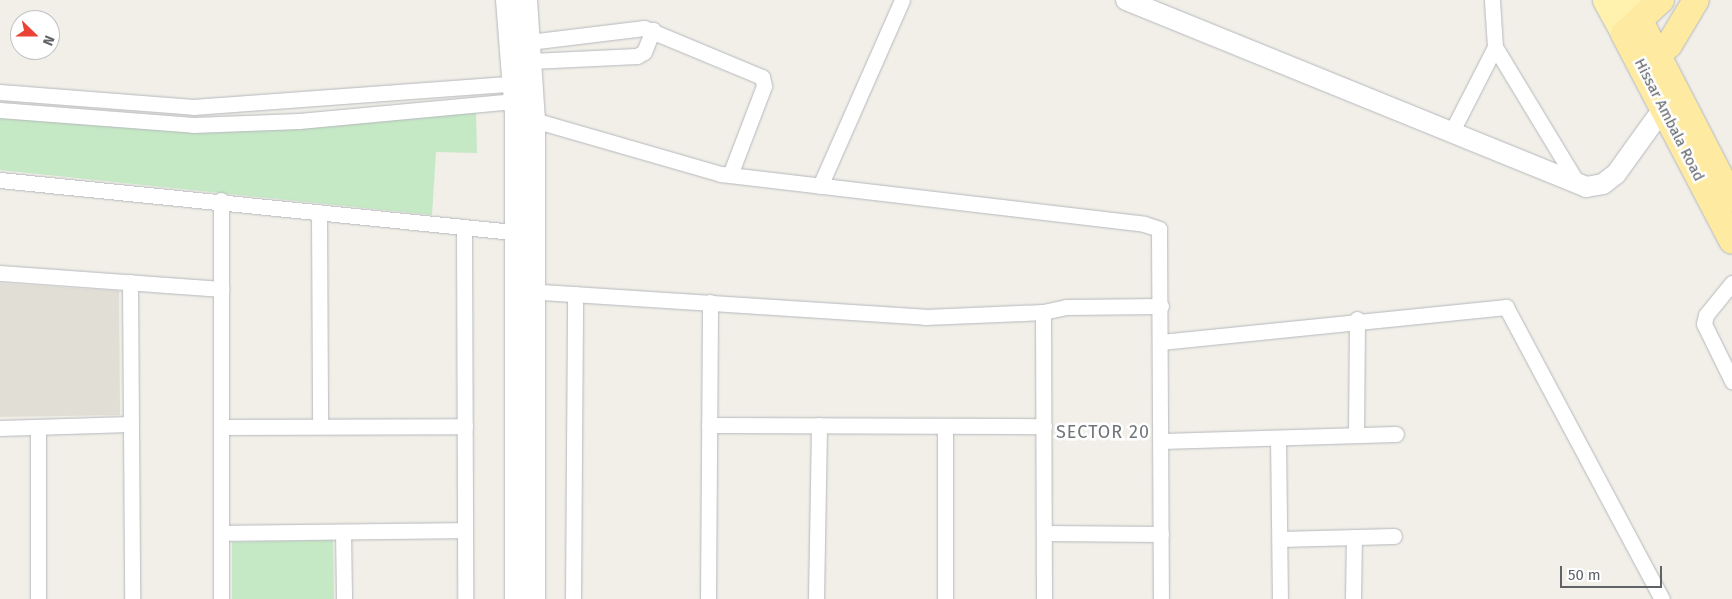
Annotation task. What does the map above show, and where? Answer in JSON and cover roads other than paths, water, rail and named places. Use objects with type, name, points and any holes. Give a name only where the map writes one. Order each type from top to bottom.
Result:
[{"type":"highway","points":[[1630,18],[1661,0]]},
{"type":"highway","points":[[1651,63],[1696,0]]},
{"type":"highway","name":"Hissar Ambala Road","points":[[1630,18],[1732,241]]},
{"type":"highway","name":"Hissar Ambala Road","points":[[1669,100],[1732,199]]},
{"type":"main road","points":[[507,0],[526,88]]},
{"type":"main road","points":[[526,0],[525,233],[534,599]]},
{"type":"main road","name":"Hissar Ambala Road","points":[[1605,0],[1630,18]]},
{"type":"main road","points":[[516,599],[526,291]]},
{"type":"street","points":[[820,186],[902,0]]},
{"type":"street","points":[[1126,0],[1578,184],[1594,187],[1616,174],[1669,100]]},
{"type":"street","points":[[1492,0],[1495,47],[1578,184]]},
{"type":"street","points":[[0,92],[193,107],[526,88],[641,28],[653,30],[763,79],[730,175]]},
{"type":"street","points":[[0,110],[193,125],[526,88],[637,56],[644,52],[653,30]]},
{"type":"street","points":[[1451,133],[1495,47]]},
{"type":"street","points":[[526,88],[730,175],[1154,226],[1162,235],[1161,599]]},
{"type":"street","points":[[0,180],[222,200],[464,229],[525,233]]},
{"type":"street","points":[[221,599],[222,200]]},
{"type":"street","points":[[319,212],[320,426]]},
{"type":"street","points":[[464,229],[465,599]]},
{"type":"street","points":[[0,273],[221,289]]},
{"type":"street","points":[[130,282],[132,599]]},
{"type":"street","points":[[1732,283],[1706,315],[1704,324],[1732,381]]},
{"type":"street","points":[[526,291],[925,317],[1043,312],[1066,307],[1161,306]]},
{"type":"street","points":[[573,599],[575,294]]},
{"type":"street","points":[[708,599],[710,302]]},
{"type":"street","points":[[1161,342],[1499,304],[1509,309],[1662,599]]},
{"type":"street","points":[[1043,312],[1044,599]]},
{"type":"street","points":[[1356,319],[1356,435]]},
{"type":"street","points":[[0,428],[130,424]]},
{"type":"street","points":[[709,425],[1044,426]]},
{"type":"street","points":[[816,599],[819,425]]},
{"type":"street","points":[[221,427],[465,426]]},
{"type":"street","points":[[945,426],[945,599]]},
{"type":"street","points":[[38,427],[38,599]]},
{"type":"street","points":[[1161,440],[1396,434]]},
{"type":"street","points":[[1278,438],[1280,599]]},
{"type":"street","points":[[221,533],[465,530]]},
{"type":"street","points":[[343,532],[344,599]]},
{"type":"street","points":[[1044,533],[1161,534]]},
{"type":"street","points":[[1280,539],[1394,536]]},
{"type":"street","points":[[1353,599],[1354,537]]},
{"type":"district","name":"SECTOR 20","points":[[1103,432]]}]
